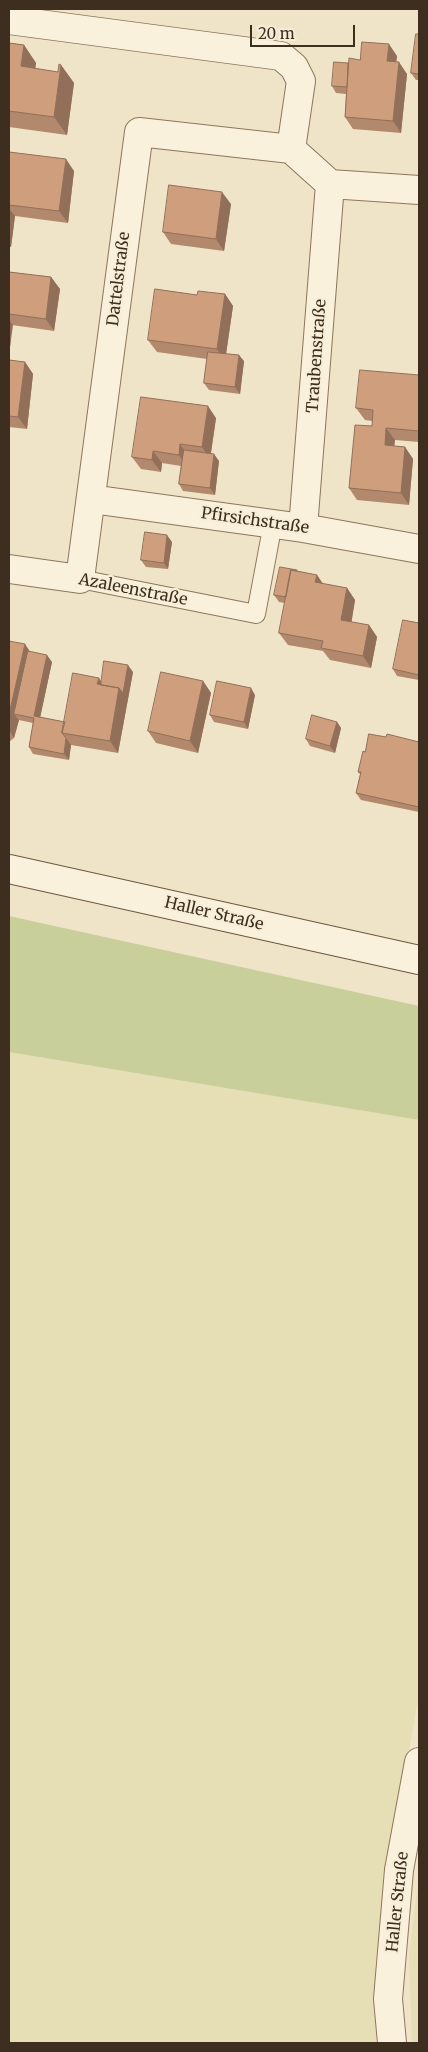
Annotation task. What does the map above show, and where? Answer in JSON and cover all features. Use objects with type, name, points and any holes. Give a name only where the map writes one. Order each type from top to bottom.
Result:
[{"type":"street","points":[[9,20],[281,56],[294,67],[300,81],[291,149],[330,184],[419,190]]},
{"type":"street","name":"Dattelstraße","points":[[80,579],[139,132],[291,149]]},
{"type":"street","name":"Traubenstraße","points":[[303,528],[330,184]]},
{"type":"street","name":"Pfirsichstraße","points":[[91,499],[303,528],[419,549]]},
{"type":"street","name":"Azaleenstraße","points":[[9,569],[80,579]]},
{"type":"street","name":"Haller Straße","points":[[9,869],[419,960]]},
{"type":"street","name":"Haller Straße","points":[[392,2043],[388,1999],[399,1870],[419,1762]]},
{"type":"lane","name":"Azaleenstraße","points":[[80,579],[256,614],[272,524]]},
{"type":"shaded area","points":[[9,1052],[419,1120],[419,1694],[388,1871],[375,2002],[376,2043],[9,2043]]},
{"type":"shaded area","points":[[419,1875],[419,2043],[412,2043],[409,1954]]},
{"type":"green space","points":[[9,916],[419,1006],[419,1120],[9,1052]]},
{"type":"building","points":[[416,34],[419,34],[419,74],[411,73]]},
{"type":"building","points":[[362,42],[389,44],[387,61],[399,62],[393,121],[345,117],[349,58],[360,60]]},
{"type":"building","points":[[9,43],[24,45],[21,66],[58,72],[59,64],[61,65],[54,117],[9,111]]},
{"type":"building","points":[[334,62],[348,63],[347,87],[332,86]]},
{"type":"building","points":[[9,152],[66,159],[59,211],[9,205]]},
{"type":"building","points":[[169,185],[222,192],[216,239],[163,232]]},
{"type":"building","points":[[9,272],[51,277],[46,319],[9,314]]},
{"type":"building","points":[[155,289],[197,295],[198,291],[225,294],[217,349],[148,340]]},
{"type":"building","points":[[208,352],[239,355],[235,387],[204,383]]},
{"type":"building","points":[[9,360],[25,362],[18,417],[9,416]]},
{"type":"building","points":[[360,370],[419,375],[419,431],[386,428],[385,445],[405,447],[401,493],[349,488],[355,425],[372,426],[373,410],[356,408]]},
{"type":"building","points":[[141,397],[208,406],[202,447],[180,444],[179,455],[153,451],[152,460],[132,457]]},
{"type":"building","points":[[184,450],[214,454],[210,488],[179,484]]},
{"type":"building","points":[[145,532],[167,535],[164,563],[141,560]]},
{"type":"building","points":[[280,567],[297,570],[291,570],[286,597],[274,595]]},
{"type":"building","points":[[291,570],[317,575],[315,582],[347,588],[341,620],[369,625],[363,656],[321,648],[323,641],[279,633]]},
{"type":"building","points":[[403,620],[419,623],[419,675],[393,669]]},
{"type":"building","points":[[9,641],[25,644],[9,715]]},
{"type":"building","points":[[28,651],[47,655],[34,716],[65,722],[62,733],[66,738],[64,754],[29,747],[34,718],[14,714]]},
{"type":"building","points":[[104,661],[128,665],[123,693],[119,688],[101,685]]},
{"type":"building","points":[[161,672],[203,681],[190,741],[148,731]]},
{"type":"building","points":[[73,673],[99,678],[97,684],[119,688],[110,741],[62,733]]},
{"type":"building","points":[[217,681],[251,688],[244,722],[210,715]]},
{"type":"building","points":[[312,715],[337,722],[330,746],[306,739]]},
{"type":"building","points":[[369,734],[386,737],[387,734],[419,742],[419,807],[356,793],[361,772],[358,772]]}]
